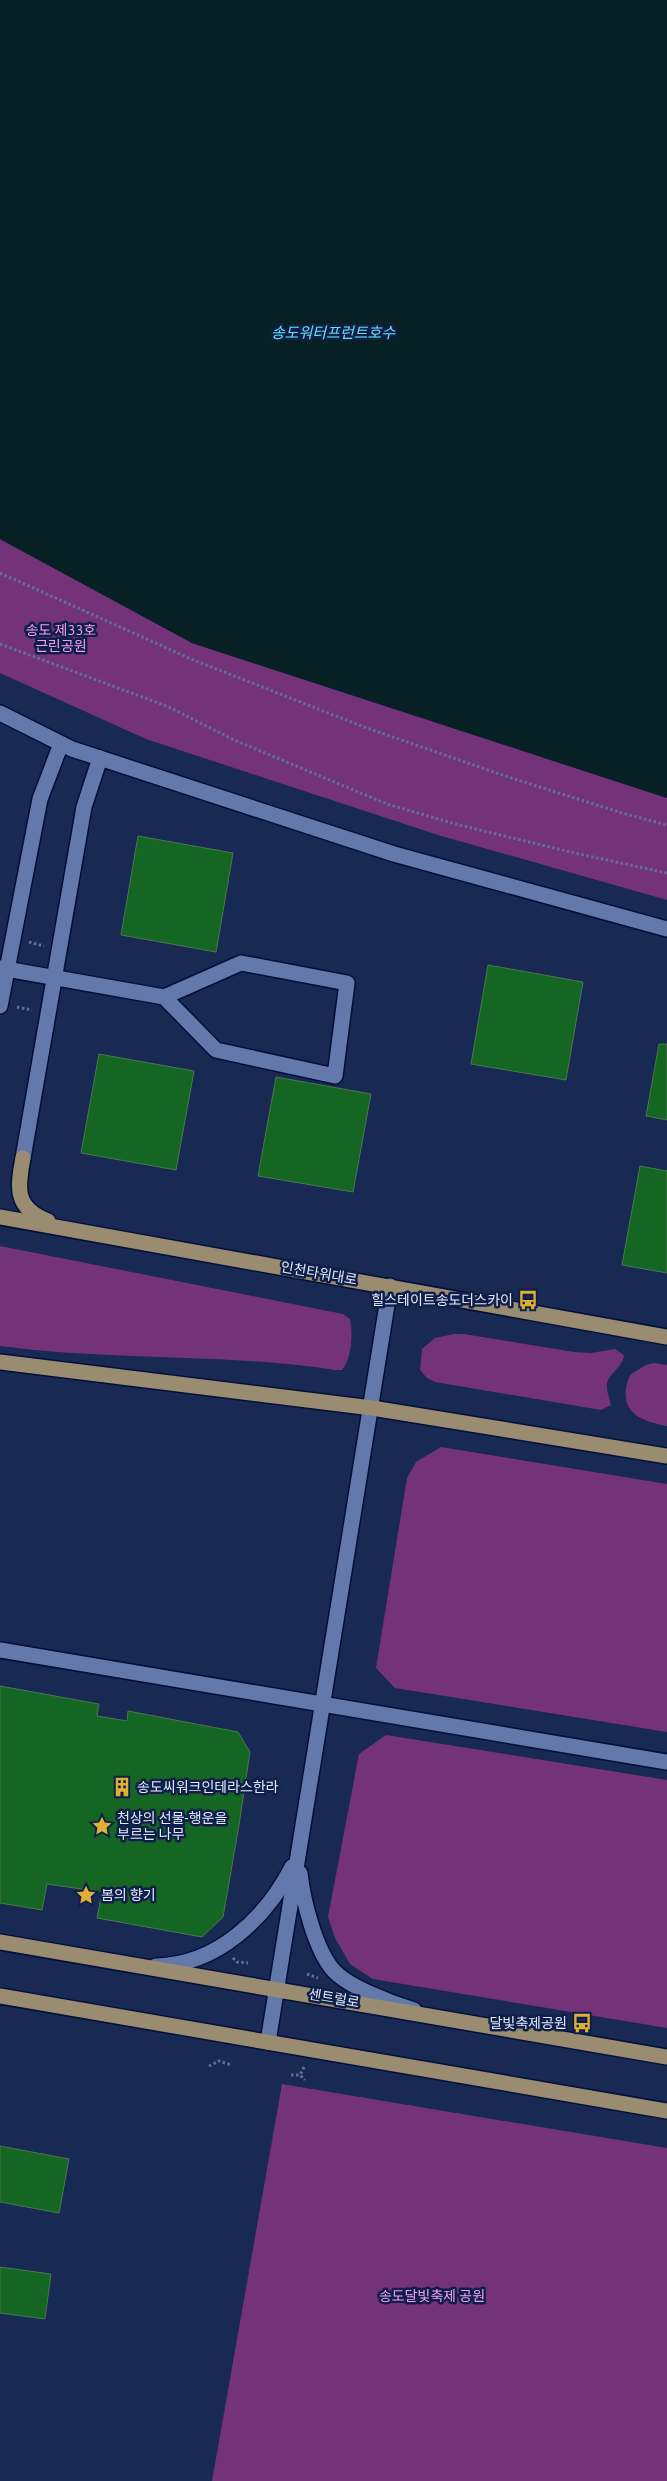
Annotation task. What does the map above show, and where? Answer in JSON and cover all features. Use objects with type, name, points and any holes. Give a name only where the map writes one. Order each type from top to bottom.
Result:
[{"type":"main road","points":[[23,1158],[18,1185],[21,1199],[35,1215],[68,1229]]},
{"type":"main road","name":"인천타워대로","points":[[0,1217],[667,1337]]},
{"type":"main road","points":[[0,1362],[372,1408],[667,1456]]},
{"type":"main road","name":"센트럴로","points":[[0,1942],[277,1988],[667,2057]]},
{"type":"main road","points":[[0,1996],[667,2111]]},
{"type":"street","points":[[0,713],[61,744],[100,758],[394,854],[667,929]]},
{"type":"street","points":[[0,1006],[3,968],[40,799],[61,744]]},
{"type":"street","points":[[23,1158],[84,806],[100,758]]},
{"type":"street","points":[[3,968],[164,997],[241,963],[346,983],[335,1076],[216,1050],[164,997]]},
{"type":"street","points":[[268,2042],[372,1408],[390,1286]]},
{"type":"street","points":[[0,1650],[322,1706],[667,1762]]},
{"type":"street","points":[[144,1966],[170,1966],[191,1961],[224,1947],[268,1904],[283,1884],[300,1844]]},
{"type":"street","points":[[300,1844],[300,1873],[303,1893],[316,1936],[333,1970],[354,1987],[439,2017]]},
{"type":"path","points":[[0,573],[191,659],[364,727],[622,814],[667,825]]},
{"type":"path","points":[[0,644],[169,707],[234,740],[387,804],[459,825],[667,873]]},
{"type":"path","points":[[29,942],[52,948]]},
{"type":"path","points":[[17,1007],[38,1011]]},
{"type":"path","points":[[228,1953],[237,1962],[248,1963]]},
{"type":"path","points":[[219,2061],[220,2054]]},
{"type":"path","points":[[209,2066],[219,2061],[231,2065]]},
{"type":"path","points":[[300,2074],[304,2067]]},
{"type":"path","points":[[291,2075],[300,2074]]},
{"type":"path","points":[[300,2074],[305,2080]]},
{"type":"green space","name":"송도 제33호 근린공원","points":[[0,539],[192,643],[667,798],[667,900],[438,835],[146,739],[0,673]]},
{"type":"green space","points":[[0,1246],[343,1314],[350,1319],[351,1325],[351,1346],[348,1359],[342,1370],[335,1370],[251,1361],[84,1354],[0,1346]]},
{"type":"green space","points":[[454,1334],[574,1352],[591,1353],[615,1349],[624,1355],[621,1363],[608,1380],[611,1405],[601,1410],[435,1382],[427,1378],[420,1370],[422,1349],[435,1338]]},
{"type":"green space","points":[[654,1363],[667,1365],[667,1426],[638,1417],[628,1405],[626,1397],[626,1387],[630,1375],[646,1365]]},
{"type":"green space","points":[[441,1447],[667,1484],[667,1732],[395,1688],[376,1668],[407,1478],[416,1462]]},
{"type":"green space","points":[[386,1735],[667,1780],[667,2028],[373,1979],[350,1964],[335,1938],[328,1917],[359,1754]]},
{"type":"green space","name":"송도달빛축제 공원","points":[[282,2084],[667,2148],[667,2481],[212,2481]]},
{"type":"water","name":"송도워터프런트호수","points":[[0,0],[667,0],[667,798],[192,643],[0,539]]},
{"type":"building","points":[[138,836],[233,853],[216,952],[121,935]]},
{"type":"building","points":[[488,965],[583,982],[566,1080],[471,1064]]},
{"type":"building","points":[[659,1044],[667,1044],[667,1120],[646,1116]]},
{"type":"building","points":[[99,1054],[194,1071],[176,1170],[81,1153]]},
{"type":"building","points":[[276,1077],[371,1094],[353,1192],[258,1176]]},
{"type":"building","points":[[640,1166],[667,1171],[667,1273],[622,1265]]},
{"type":"building","name":"송도씨워크인테라스한라","points":[[0,1686],[99,1704],[97,1716],[127,1721],[128,1711],[238,1732],[250,1752],[223,1917],[202,1937],[97,1918],[102,1892],[47,1884],[42,1910],[0,1903]]},
{"type":"building","points":[[0,2146],[69,2159],[59,2213],[0,2202]]},
{"type":"building","points":[[0,2267],[51,2274],[45,2319],[0,2313]]},
{"type":"place","name":"힐스테이트송도더스카이","points":[[528,1300]]},
{"type":"place","name":"송도씨워크인테라스한라","points":[[122,1787]]},
{"type":"place","name":"천상의 선물-행운을 부르는 나무","points":[[102,1826]]},
{"type":"place","name":"봄의 향기","points":[[86,1895]]},
{"type":"place","name":"달빛축제공원","points":[[582,2023]]}]
